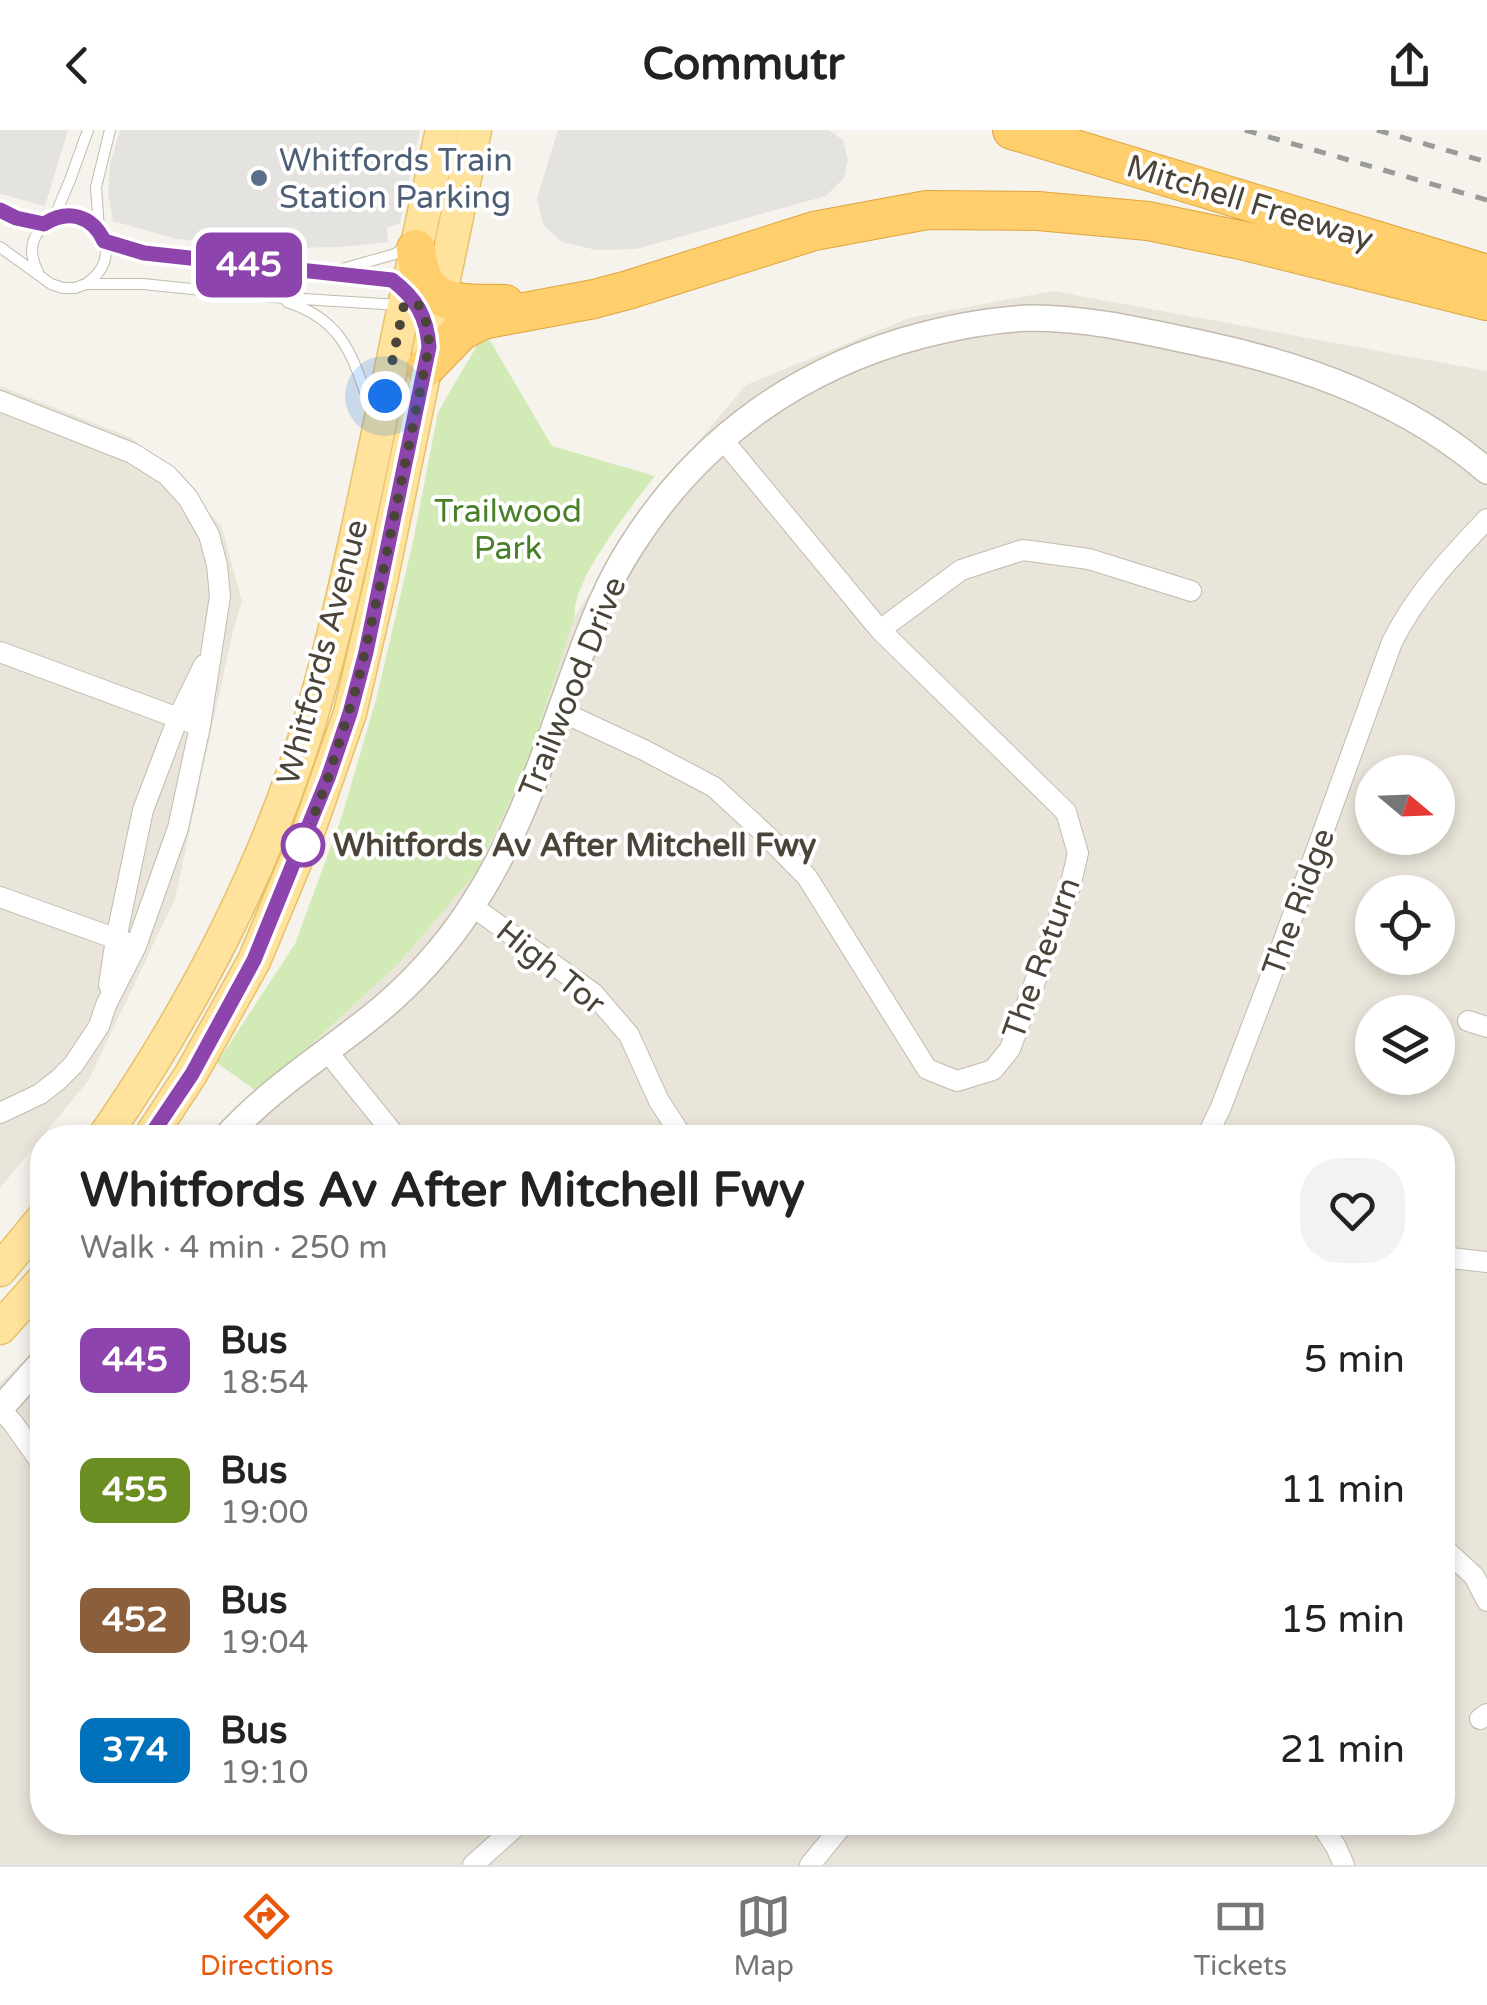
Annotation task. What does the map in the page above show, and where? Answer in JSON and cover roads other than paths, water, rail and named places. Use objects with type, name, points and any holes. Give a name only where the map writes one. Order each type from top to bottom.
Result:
[{"type":"highway","name":"Mitchell Freeway","points":[[1012,130],[1487,274]]},
{"type":"highway","points":[[423,298],[460,332],[482,320],[628,290],[814,231],[927,210],[1038,210],[1148,221],[1487,301]]},
{"type":"highway","points":[[423,298],[563,304]]},
{"type":"main road","name":"Whitfords Avenue","points":[[158,1125],[192,1074],[254,960],[328,778],[350,713],[366,652],[423,298],[442,130]]},
{"type":"main road","name":"Whitfords Avenue","points":[[112,1125],[204,975],[226,932],[304,740],[332,638],[379,428],[475,130]]},
{"type":"main road","points":[[0,1270],[30,1234]]},
{"type":"main road","points":[[0,1328],[30,1295]]},
{"type":"street","name":"Trailwood Drive","points":[[237,1125],[398,995],[450,935],[472,906],[516,826],[602,600],[631,545],[706,453],[751,415],[813,376],[894,343],[979,322],[1080,320],[1256,356],[1336,381],[1411,418],[1487,471]]},
{"type":"street","points":[[0,402],[132,452],[159,469],[182,490],[204,525],[215,554],[220,596],[200,726],[178,828],[136,946],[88,1046],[40,1094],[0,1113]]},
{"type":"street","name":"The Return","points":[[560,711],[714,787],[766,836],[807,877],[927,1069],[957,1081],[993,1070],[1010,1048],[1070,887],[1078,852],[1066,812],[880,630],[723,440]]},
{"type":"street","name":"The Ridge","points":[[1212,1125],[1270,981],[1392,642],[1429,582],[1487,520]]},
{"type":"street","points":[[880,630],[961,570],[1023,550],[1089,559],[1191,591]]},
{"type":"street","points":[[106,1005],[143,810],[178,718],[214,645]]},
{"type":"street","points":[[0,652],[200,726]]},
{"type":"street","points":[[0,897],[136,946]]},
{"type":"street","name":"High Tor","points":[[472,906],[593,993],[629,1035],[659,1101],[675,1125]]},
{"type":"street","points":[[326,1050],[387,1125]]},
{"type":"street","points":[[1455,1258],[1487,1262]]},
{"type":"street","points":[[30,1375],[0,1409],[30,1447]]},
{"type":"street","points":[[1455,1558],[1474,1576],[1487,1601]]},
{"type":"street","points":[[473,1865],[506,1835]]},
{"type":"street","points":[[810,1865],[834,1835]]},
{"type":"street","points":[[1328,1835],[1344,1865]]},
{"type":"lane","points":[[42,277],[35,267],[32,244],[70,180],[88,130]]},
{"type":"lane","points":[[86,284],[101,270],[105,260],[96,187],[110,130]]},
{"type":"lane","points":[[0,210],[16,218],[49,221],[66,215],[78,216],[99,229]]},
{"type":"lane","points":[[104,241],[144,253],[392,280],[423,298]]},
{"type":"lane","points":[[0,247],[51,284],[63,288],[143,284],[271,298],[423,298]]},
{"type":"lane","points":[[330,272],[394,254],[423,298]]},
{"type":"lane","points":[[271,298],[309,310],[331,327],[350,352],[379,428]]},
{"type":"railway","points":[[1245,130],[1487,200]]},
{"type":"railway","points":[[1377,130],[1487,162]]},
{"type":"place","name":"Whitfords Train Station Parking","points":[[259,178]]},
{"type":"place","name":"Whitfords Av After Mitchell Fwy","points":[[303,845]]},
{"type":"park label","name":"Trailwood Park","points":[[508,530]]}]
